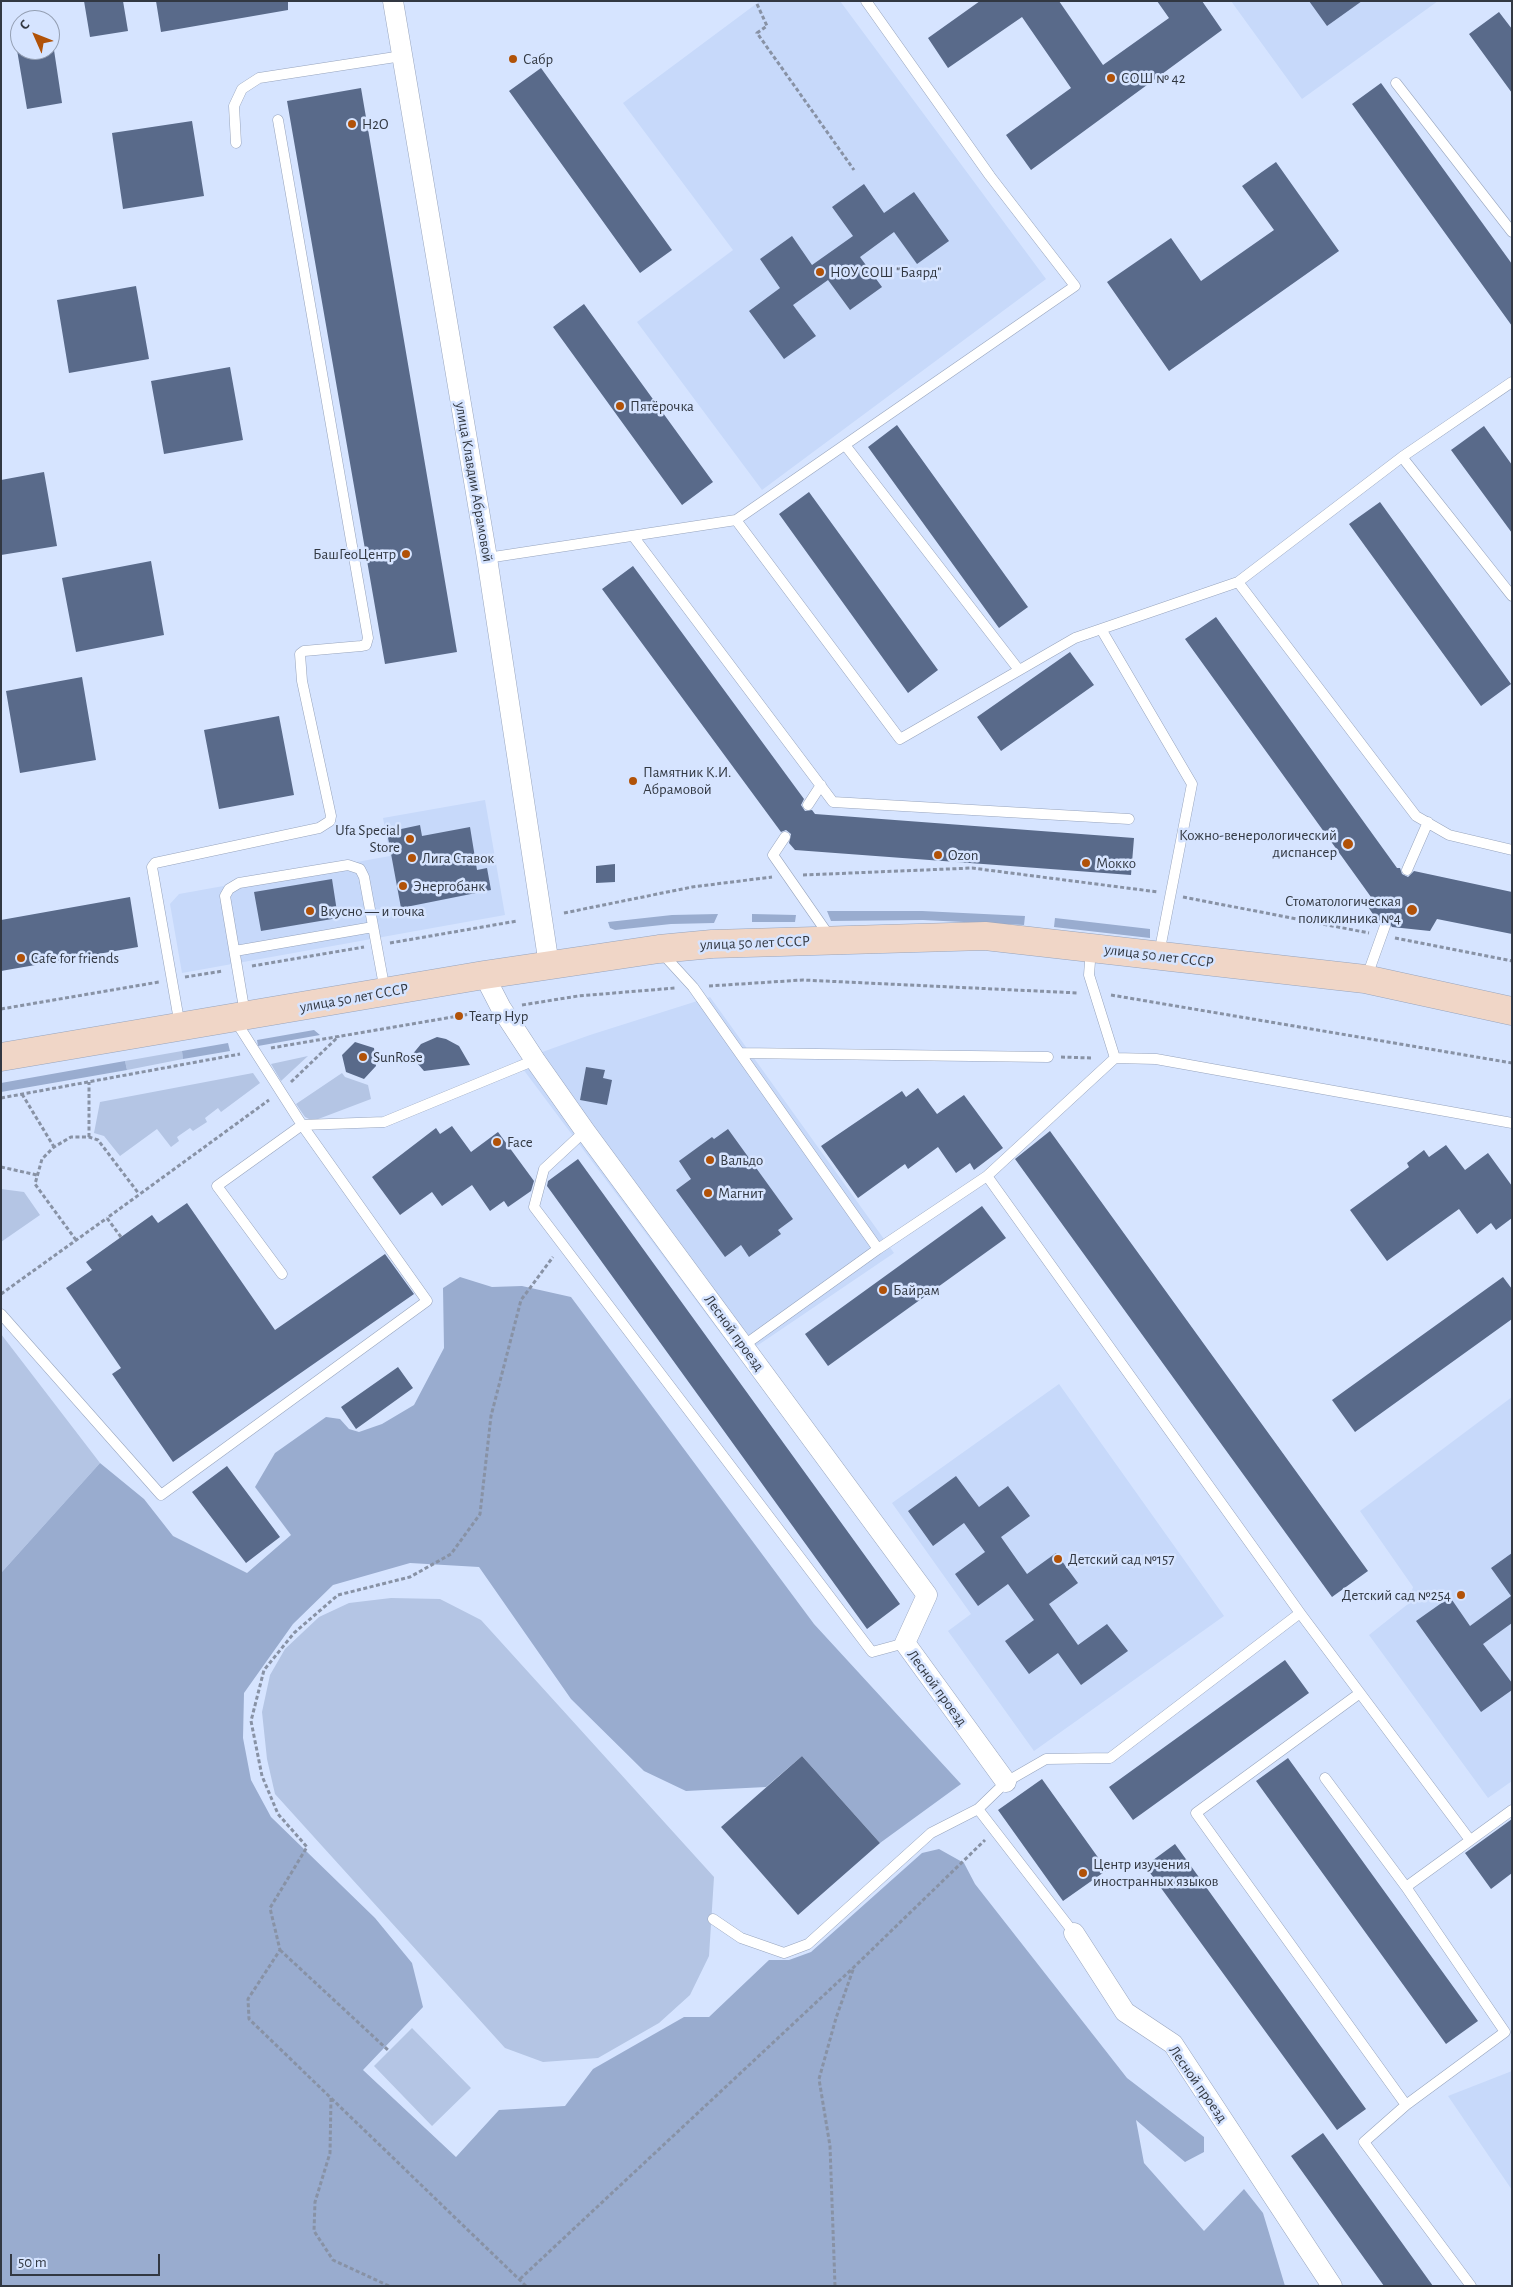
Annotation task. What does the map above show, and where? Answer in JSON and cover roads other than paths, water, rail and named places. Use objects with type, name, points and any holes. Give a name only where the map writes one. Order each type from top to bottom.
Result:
[{"type":"main road","name":"улица 50 лет СССР","points":[[1,1057],[240,1018],[484,975],[659,949],[712,944],[832,940],[985,936],[1365,979],[1512,1011]]},
{"type":"street","name":"улица Клавдии Абрамовой","points":[[398,2],[402,56],[487,558],[549,965]]},
{"type":"street","name":"Лесной проезд","points":[[484,975],[501,1008],[585,1131],[927,1596],[905,1644],[1006,1782]]},
{"type":"street","name":"Лесной проезд","points":[[1074,1933],[1125,2012],[1173,2044],[1332,2286]]},
{"type":"lane","points":[[487,558],[736,520],[1074,286],[990,176],[866,1]]},
{"type":"lane","points":[[236,143],[234,106],[242,89],[259,78],[402,56]]},
{"type":"lane","points":[[1396,83],[1512,232]]},
{"type":"lane","points":[[180,1028],[152,867],[155,863],[320,828],[330,822],[331,816],[302,681],[300,654],[304,651],[361,646],[366,644],[368,638],[278,120]]},
{"type":"lane","points":[[736,520],[900,739],[1075,638],[1238,582],[1402,457],[1512,382]]},
{"type":"lane","points":[[845,445],[1019,670]]},
{"type":"lane","points":[[1402,457],[1512,596]]},
{"type":"lane","points":[[633,536],[833,802],[1129,819]]},
{"type":"lane","points":[[1238,582],[1416,816],[1449,835],[1512,850]]},
{"type":"lane","points":[[1101,628],[1192,784],[1158,956]]},
{"type":"lane","points":[[808,805],[821,785]]},
{"type":"lane","points":[[1407,870],[1428,822]]},
{"type":"lane","points":[[785,837],[773,855],[832,940]]},
{"type":"lane","points":[[1,1314],[161,1495],[427,1301],[280,1092],[256,1051],[240,1018],[238,968],[225,896],[229,888],[239,883],[348,865],[360,869],[364,877],[385,992]]},
{"type":"lane","points":[[234,951],[373,927]]},
{"type":"lane","points":[[1365,979],[1383,931]]},
{"type":"lane","points":[[1092,948],[1089,975],[1114,1058]]},
{"type":"lane","points":[[659,949],[693,987],[878,1248]]},
{"type":"lane","points":[[740,1053],[1048,1057]]},
{"type":"lane","points":[[743,1346],[878,1248],[987,1176],[1114,1058],[1156,1059],[1512,1123]]},
{"type":"lane","points":[[282,1274],[217,1186],[302,1125],[384,1122],[535,1060]]},
{"type":"lane","points":[[585,1131],[544,1169],[534,1207],[872,1652],[905,1644]]},
{"type":"lane","points":[[987,1176],[1300,1613],[1470,1840]]},
{"type":"lane","points":[[713,1919],[741,1938],[784,1953],[808,1944],[931,1833],[978,1809],[1006,1782],[1046,1759],[1110,1758],[1300,1613]]},
{"type":"lane","points":[[1360,1693],[1196,1813],[1406,2106]]},
{"type":"lane","points":[[1325,1778],[1406,1887],[1505,2032],[1406,2106],[1364,2142],[1471,2286]]},
{"type":"lane","name":"Лесной проезд","points":[[978,1809],[1074,1933]]},
{"type":"lane","points":[[1406,1887],[1512,1810]]},
{"type":"place","name":"Сабр","points":[[513,59]]},
{"type":"place","name":"СОШ № 42","points":[[1111,78]]},
{"type":"place","name":"H2O","points":[[352,124]]},
{"type":"place","name":"НОУ СОШ \"Баярд\"","points":[[820,272]]},
{"type":"place","name":"Пятёрочка","points":[[620,406]]},
{"type":"place","name":"БашГеоЦентр","points":[[406,554]]},
{"type":"place","name":"Памятник К.И. Абрамовой","points":[[633,781]]},
{"type":"place","name":"Ufa Special Store","points":[[410,839]]},
{"type":"place","name":"Кожно-венерологический диспансер","points":[[1348,844]]},
{"type":"place","name":"Ozon","points":[[938,855]]},
{"type":"place","name":"Лига Ставок","points":[[412,858]]},
{"type":"place","name":"Мокко","points":[[1086,863]]},
{"type":"place","name":"Энергобанк","points":[[403,886]]},
{"type":"place","name":"Стоматологическая поликлиника №4","points":[[1412,910]]},
{"type":"place","name":"Вкусно — и точка","points":[[310,911]]},
{"type":"place","name":"Cafe for friends","points":[[21,958]]},
{"type":"place","name":"Театр Нур","points":[[459,1016]]},
{"type":"place","name":"SunRose","points":[[363,1057]]},
{"type":"place","name":"Face","points":[[497,1142]]},
{"type":"place","name":"Вальдо","points":[[710,1160]]},
{"type":"place","name":"Магнит","points":[[708,1193]]},
{"type":"place","name":"Байрам","points":[[883,1290]]},
{"type":"place","name":"Детский сад №157","points":[[1058,1559]]},
{"type":"place","name":"Детский сад №254","points":[[1461,1595]]},
{"type":"place","name":"Центр изучения иностранных языков","points":[[1083,1873]]}]
